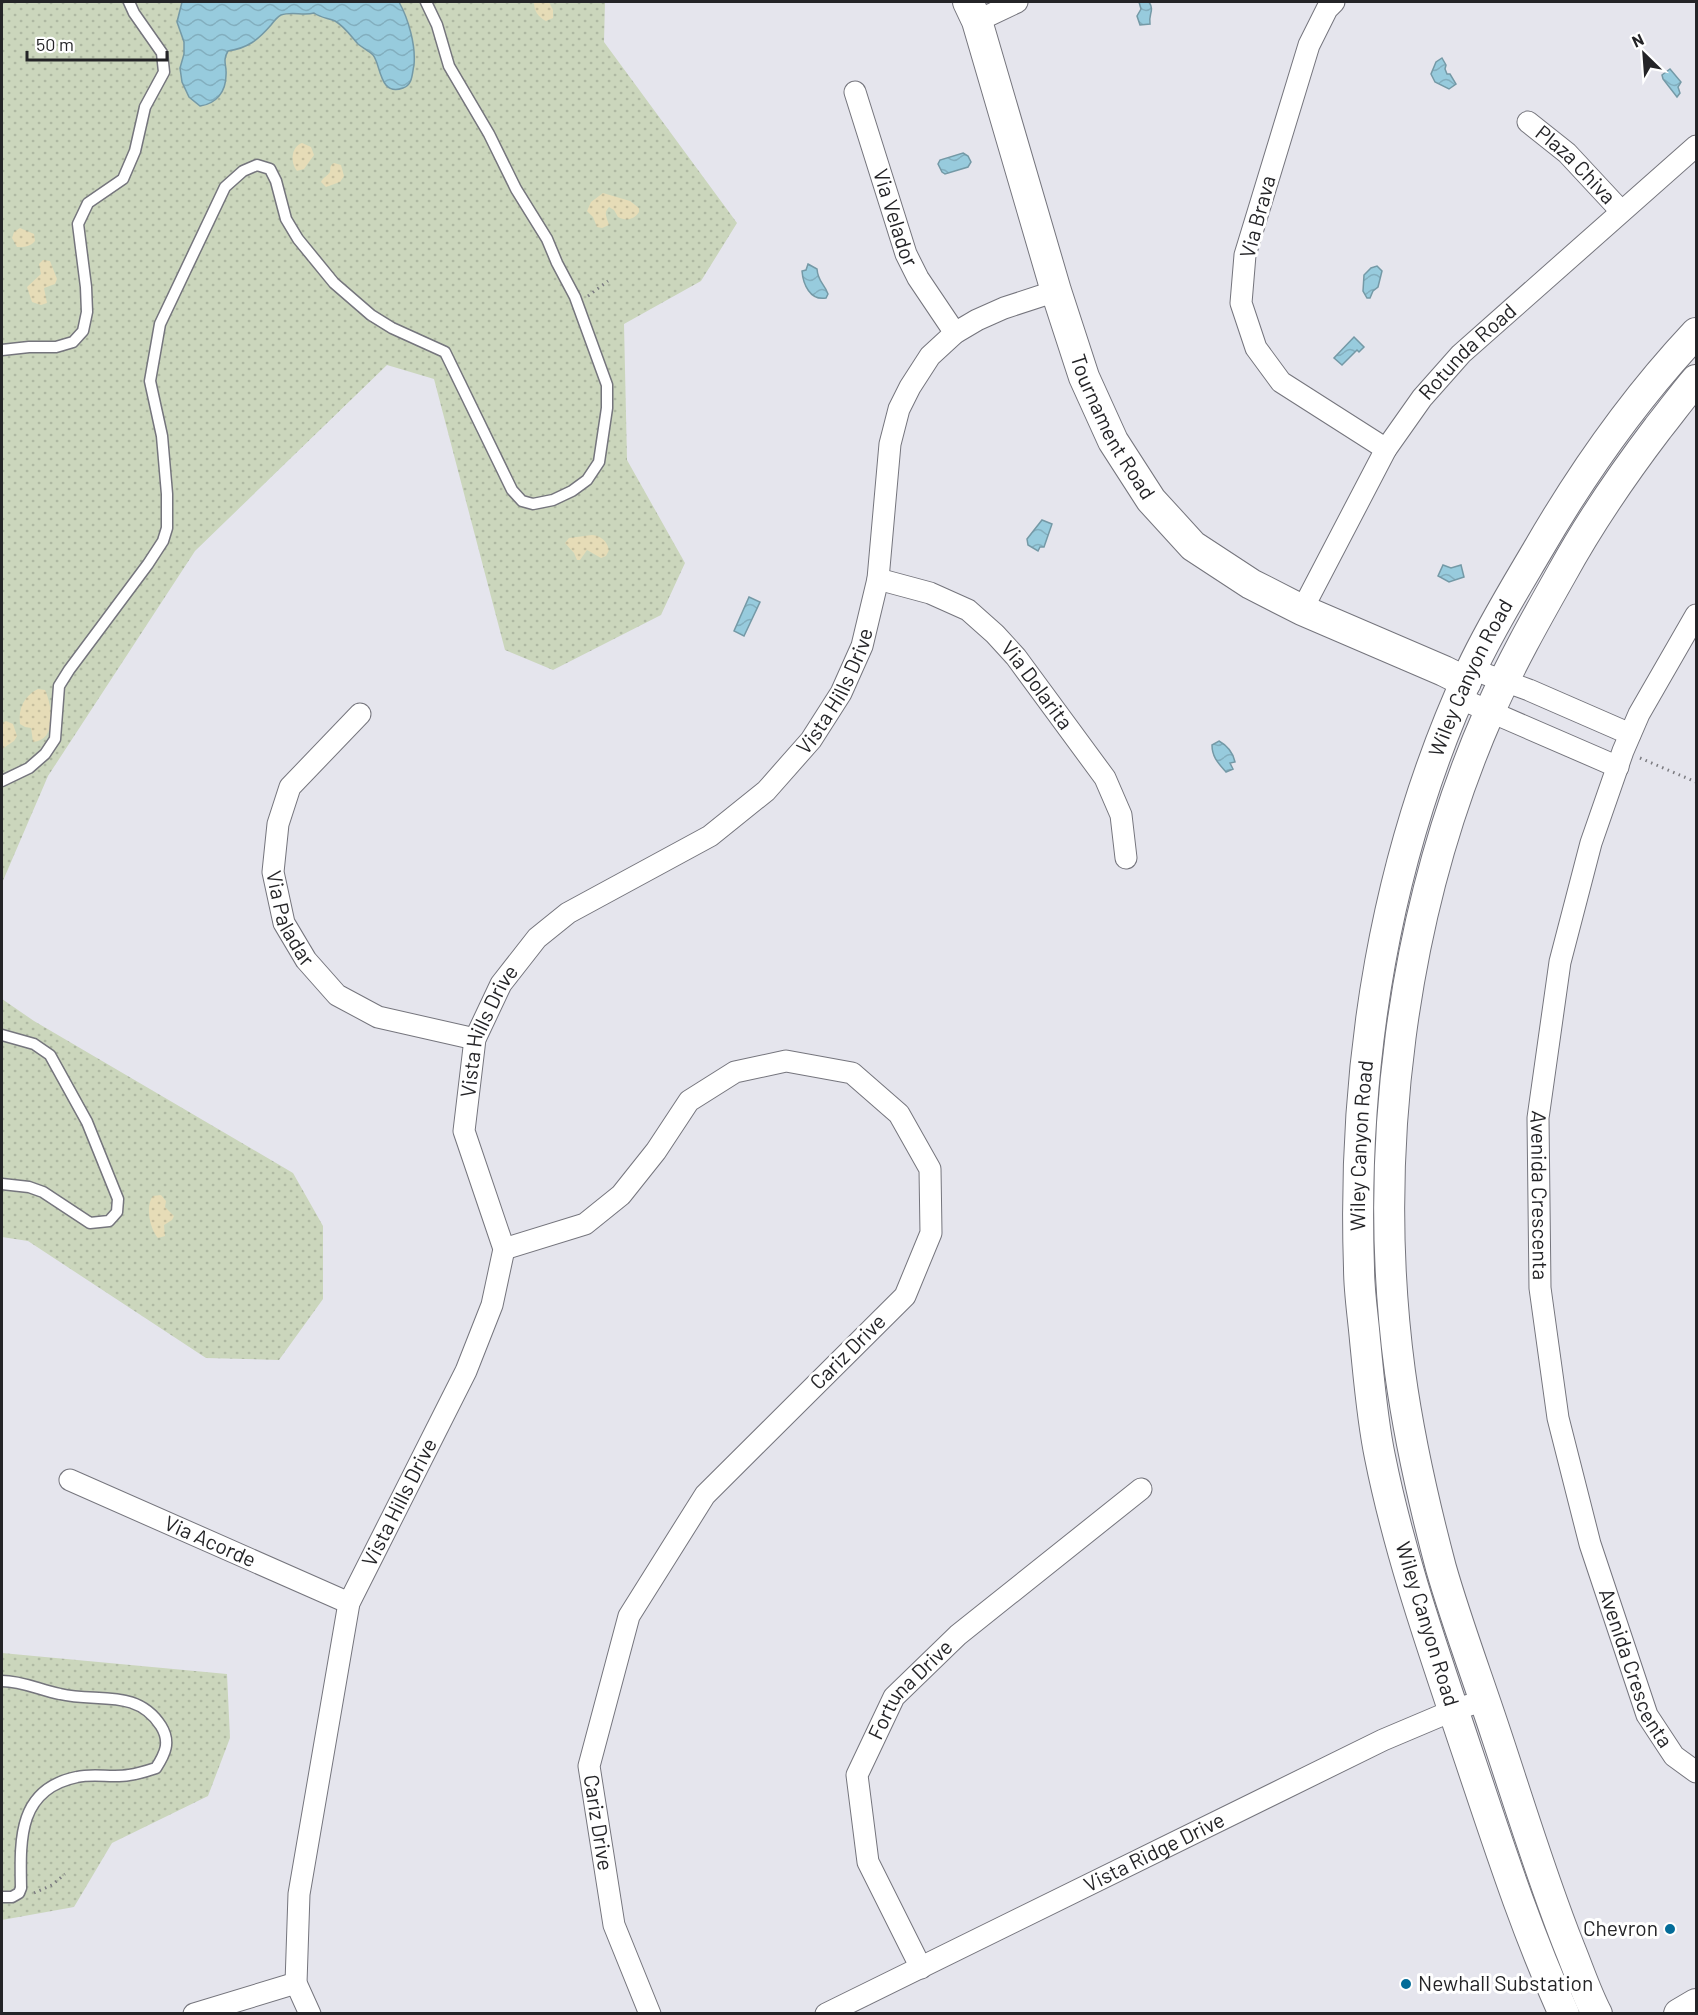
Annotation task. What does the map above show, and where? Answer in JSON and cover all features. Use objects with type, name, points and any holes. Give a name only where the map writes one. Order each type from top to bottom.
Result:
[{"type":"main road","name":"Tournament Road","points":[[972,11],[1056,291],[1089,388],[1113,441],[1151,500],[1193,546],[1251,584],[1302,610],[1444,671],[1466,683]]},
{"type":"main road","name":"Wiley Canyon Road","points":[[1564,2013],[1518,1904],[1401,1542],[1380,1456],[1359,1273],[1358,1183],[1365,1069],[1379,965],[1400,869],[1428,778],[1466,683],[1514,589],[1568,496],[1623,418],[1696,333]]},
{"type":"main road","name":"Wiley Canyon Road","points":[[1597,2013],[1559,1922],[1442,1570],[1413,1450],[1400,1373],[1391,1291],[1388,1209],[1393,1112],[1412,973],[1434,873],[1459,790],[1490,710],[1521,644],[1586,531],[1631,463],[1696,380]]},
{"type":"main road","points":[[1679,2013],[1696,2004]]},
{"type":"street","points":[[972,11],[1017,2]]},
{"type":"street","name":"Via Brava","points":[[1334,2],[1327,9],[1309,45],[1245,255],[1242,303],[1256,348],[1281,382],[1386,449]]},
{"type":"street","name":"Via Velador","points":[[855,92],[906,254],[918,278],[955,333]]},
{"type":"street","name":"Plaza Chiva","points":[[1528,122],[1567,153],[1621,211]]},
{"type":"street","name":"Rotunda Road","points":[[1302,610],[1386,449],[1422,398],[1461,354],[1696,146]]},
{"type":"street","name":"Vista Hills Drive","points":[[296,1983],[299,1894],[349,1603],[466,1371],[492,1305],[504,1249],[464,1131],[475,1039],[501,984],[537,938],[568,913],[710,836],[766,790],[811,740],[841,693],[862,646],[878,579],[890,444],[899,409],[910,387],[930,356],[955,333],[976,320],[1004,308],[1056,291]]},
{"type":"street","name":"Via Dolarita","points":[[878,579],[930,593],[968,610],[1016,657],[1105,778],[1121,815],[1126,858]]},
{"type":"street","name":"Avenida Crescenta","points":[[1696,615],[1639,714],[1591,843],[1560,962],[1538,1118],[1540,1288],[1558,1418],[1590,1544],[1647,1715],[1674,1756],[1696,1772]]},
{"type":"street","name":"Tournament Road","points":[[1466,683],[1504,681],[1624,750]]},
{"type":"street","name":"Tournament Road","points":[[1466,683],[1490,710],[1624,750]]},
{"type":"street","name":"Via Paladar","points":[[360,714],[290,787],[278,824],[273,872],[284,923],[306,960],[337,995],[378,1017],[475,1039]]},
{"type":"street","name":"Cariz Drive","points":[[504,1249],[585,1224],[621,1195],[656,1150],[689,1101],[735,1072],[786,1061],[852,1073],[899,1114],[930,1169],[931,1233],[904,1296],[705,1496],[629,1616],[589,1766],[614,1924],[650,2013]]},
{"type":"street","name":"Via Acorde","points":[[70,1480],[349,1603]]},
{"type":"street","name":"Fortuna Drive","points":[[921,1968],[868,1862],[857,1774],[894,1697],[958,1635],[1141,1489]]},
{"type":"street","name":"Vista Ridge Drive","points":[[826,2013],[1383,1740],[1454,1710],[1485,1700]]},
{"type":"street","points":[[194,2013],[296,1983],[310,2013]]},
{"type":"lane","points":[[2,351],[30,347],[56,347],[73,342],[83,331],[87,312],[86,287],[78,224],[88,203],[123,179],[135,151],[145,106],[164,72],[162,53],[129,2]]},
{"type":"lane","points":[[2,780],[29,768],[45,754],[56,739],[59,686],[163,541],[167,528],[165,465],[162,436],[150,381],[156,344],[164,316],[225,187],[243,171],[257,165],[270,169],[276,181],[286,219],[298,239],[334,283],[371,315],[392,328],[445,352],[512,490],[522,501],[533,504],[553,500],[572,491],[586,480],[599,462],[607,408],[606,386],[579,306],[547,239],[516,189],[489,134],[449,66],[437,25],[426,2]]},
{"type":"lane","points":[[2,1035],[34,1044],[50,1055],[87,1122],[118,1200],[117,1212],[109,1221],[90,1223],[43,1192],[29,1187],[2,1184]]},
{"type":"lane","points":[[2,1681],[13,1681],[61,1695],[122,1700],[141,1705],[155,1717],[163,1730],[166,1744],[165,1754],[156,1768],[128,1776],[77,1777],[52,1786],[37,1798],[27,1814],[21,1840],[21,1888],[19,1893],[12,1897],[2,1897]]},
{"type":"path","points":[[579,306],[608,281]]},
{"type":"path","points":[[1624,750],[1687,776],[1696,782]]},
{"type":"path","points":[[21,1888],[35,1893],[52,1885],[65,1874]]},
{"type":"green space","points":[[2,2],[605,2],[604,42],[737,223],[701,281],[624,324],[627,460],[685,563],[661,615],[553,670],[505,650],[434,379],[387,365],[195,551],[48,776],[2,883]]},
{"type":"green space","points":[[2,999],[34,1021],[293,1173],[323,1226],[323,1299],[279,1360],[206,1358],[28,1241],[2,1237]]},
{"type":"green space","points":[[2,1653],[227,1674],[230,1738],[208,1796],[112,1843],[74,1907],[2,1920]]},
{"type":"sand","points":[[534,2],[549,2],[553,10],[553,18],[546,21],[541,18]]},
{"type":"sand","points":[[302,143],[311,147],[314,155],[304,169],[297,171],[293,163],[293,155],[298,145]]},
{"type":"sand","points":[[334,163],[341,165],[344,176],[340,182],[326,187],[321,182]]},
{"type":"sand","points":[[603,193],[630,201],[639,208],[639,212],[630,219],[624,219],[618,217],[609,207],[606,213],[609,225],[602,228],[597,227],[593,217],[587,211],[591,202]]},
{"type":"sand","points":[[20,228],[34,234],[33,243],[17,247],[12,238],[14,232]]},
{"type":"sand","points":[[43,260],[50,261],[57,279],[55,284],[44,288],[47,303],[41,305],[32,302],[27,287],[41,274],[39,264]]},
{"type":"sand","points":[[592,535],[601,538],[607,544],[609,550],[606,556],[601,558],[587,550],[580,560],[577,560],[565,543],[569,538]]},
{"type":"sand","points":[[38,689],[45,690],[50,704],[51,721],[46,735],[41,740],[33,742],[31,728],[20,724],[20,713],[26,699]]},
{"type":"sand","points":[[6,721],[13,724],[17,736],[14,741],[2,749],[2,723]]},
{"type":"sand","points":[[161,1195],[166,1201],[165,1207],[174,1216],[164,1225],[165,1236],[158,1238],[151,1223],[149,1206],[153,1196]]},
{"type":"water","points":[[182,2],[399,2],[413,40],[412,78],[403,88],[395,90],[389,88],[382,78],[373,55],[358,44],[338,23],[314,13],[285,14],[278,17],[262,35],[252,42],[228,51],[225,60],[226,81],[222,92],[211,103],[200,106],[189,97],[182,82],[180,68],[184,54],[184,42],[177,22]]},
{"type":"water","points":[[1139,2],[1149,2],[1151,5],[1150,24],[1140,25],[1137,16],[1141,9]]},
{"type":"water","points":[[1442,58],[1447,74],[1450,74],[1456,84],[1449,89],[1435,82],[1431,74],[1436,62]]},
{"type":"water","points":[[1670,69],[1681,82],[1678,87],[1680,93],[1677,97],[1662,75]]},
{"type":"water","points":[[963,153],[971,162],[968,167],[945,174],[942,172],[938,164],[940,160]]},
{"type":"water","points":[[808,264],[817,269],[828,294],[826,298],[816,297],[808,290],[802,271],[806,270]]},
{"type":"water","points":[[1377,266],[1382,271],[1378,287],[1370,298],[1367,298],[1363,291],[1364,275]]},
{"type":"water","points":[[1354,337],[1364,347],[1359,352],[1357,350],[1342,365],[1334,358]]},
{"type":"water","points":[[1042,520],[1052,524],[1044,547],[1040,547],[1038,551],[1028,545],[1027,539]]},
{"type":"water","points":[[1443,565],[1451,568],[1461,565],[1464,577],[1449,582],[1438,576]]},
{"type":"water","points":[[749,597],[760,602],[744,636],[734,631]]},
{"type":"water","points":[[1219,741],[1230,750],[1235,762],[1230,763],[1233,769],[1226,772],[1213,753],[1212,745]]},
{"type":"place","name":"Chevron","points":[[1670,1929]]},
{"type":"place","name":"Newhall Substation","points":[[1406,1984]]}]
